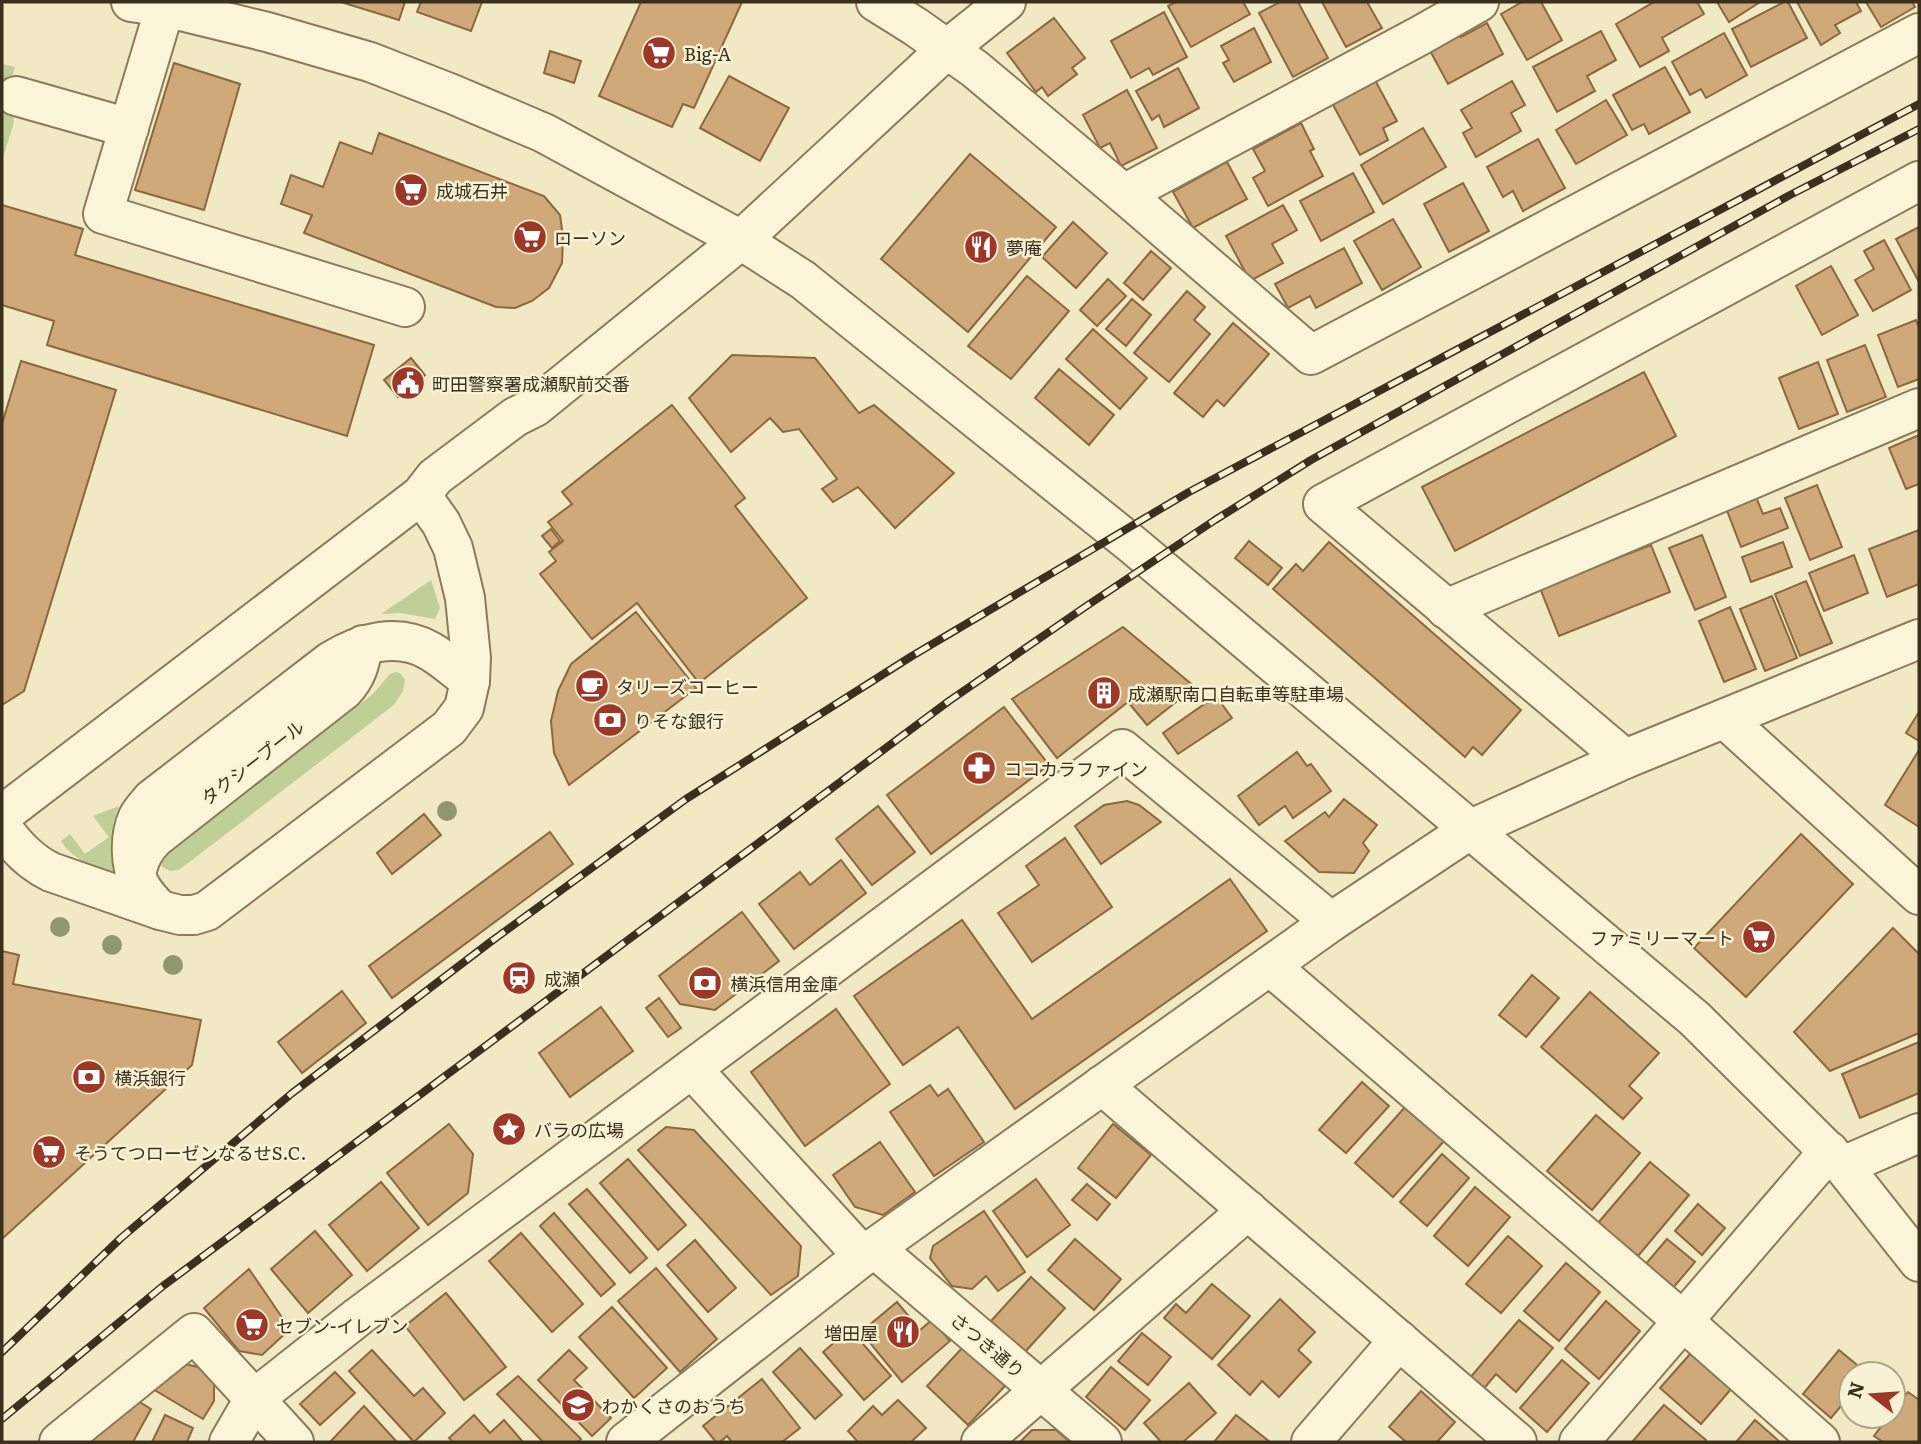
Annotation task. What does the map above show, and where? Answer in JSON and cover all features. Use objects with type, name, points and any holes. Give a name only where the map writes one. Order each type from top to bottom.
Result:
[{"type":"street","points":[[876,2],[975,69],[1311,355],[1919,33]]},
{"type":"street","points":[[2,815],[421,495],[439,490],[525,425],[535,407],[741,240],[947,49],[1006,2]]},
{"type":"street","points":[[1124,194],[1479,2]]},
{"type":"street","points":[[405,307],[103,214],[128,128],[148,4],[267,32],[370,62],[440,89],[544,133],[741,240],[803,279],[1101,519],[1695,1018],[1836,1158],[1919,1262]]},
{"type":"street","points":[[16,96],[128,128]]},
{"type":"street","points":[[1625,760],[1323,504],[1919,181]]},
{"type":"street","points":[[1446,609],[1919,408]]},
{"type":"street","points":[[2,827],[18,848],[39,866],[160,910],[194,915],[207,911],[449,728],[464,708],[470,681],[471,658],[465,598],[453,548],[441,523],[421,495]]},
{"type":"street","points":[[626,1442],[868,1252],[1331,922],[1471,829],[1625,760],[1919,639]]},
{"type":"street","points":[[160,910],[138,883],[132,859],[132,839],[138,817],[152,799],[331,661],[363,645],[400,640],[430,651],[470,681]]},
{"type":"street","points":[[1725,719],[1919,895]]},
{"type":"street","points":[[229,1442],[254,1399],[359,1316],[1122,750],[1331,922]]},
{"type":"street","points":[[1270,966],[1821,1442]]},
{"type":"street","name":"さつき通り","points":[[692,1069],[868,1252],[1102,1442]]},
{"type":"street","points":[[1102,1085],[1517,1442]]},
{"type":"street","points":[[1579,1442],[1683,1321],[1836,1158],[1919,1133]]},
{"type":"street","points":[[981,1442],[1248,1210]]},
{"type":"street","points":[[60,1442],[194,1333],[294,1442]]},
{"type":"street","points":[[1311,1442],[1399,1340]]},
{"type":"green space","points":[[2,64],[15,67],[7,95],[14,122],[2,161]]},
{"type":"green space","points":[[431,580],[440,608],[435,619],[400,613],[381,614]]},
{"type":"green space","points":[[400,673],[405,680],[403,691],[394,705],[179,870],[170,871],[162,867],[161,859],[167,851],[373,694],[390,674]]},
{"type":"green space","points":[[119,806],[111,838],[112,873],[90,865],[65,847],[61,841],[70,834],[85,854],[109,837],[93,816]]},
{"type":"building","points":[[341,2],[405,2],[399,20]]},
{"type":"building","points":[[421,2],[482,2],[471,31],[417,12]]},
{"type":"building","points":[[641,2],[742,2],[694,108],[683,104],[672,127],[599,96]]},
{"type":"building","points":[[1176,2],[1243,2],[1250,14],[1191,47],[1168,6]]},
{"type":"building","points":[[1280,2],[1298,2],[1328,58],[1293,77],[1259,13]]},
{"type":"building","points":[[1322,2],[1367,2],[1382,28],[1346,47]]},
{"type":"building","points":[[1522,2],[1541,2],[1562,40],[1527,60],[1501,14]]},
{"type":"building","points":[[1654,2],[1697,2],[1704,14],[1662,38],[1669,51],[1640,67],[1616,24]]},
{"type":"building","points":[[1717,2],[1760,2],[1729,22]]},
{"type":"building","points":[[1788,2],[1807,38],[1751,67],[1732,29]]},
{"type":"building","points":[[1797,2],[1856,2],[1861,11],[1835,25],[1840,33],[1821,45]]},
{"type":"building","points":[[1866,2],[1912,2],[1915,7],[1881,27]]},
{"type":"building","points":[[1164,12],[1187,57],[1153,75],[1149,68],[1131,78],[1111,41]]},
{"type":"building","points":[[1054,18],[1085,58],[1072,68],[1077,74],[1048,96],[1042,87],[1036,92],[1007,53]]},
{"type":"building","points":[[1487,23],[1503,54],[1448,84],[1429,49],[1459,32],[1461,37]]},
{"type":"building","points":[[1254,28],[1271,62],[1234,82],[1223,63],[1229,60],[1221,46]]},
{"type":"building","points":[[1601,31],[1616,60],[1587,76],[1595,91],[1557,112],[1533,67]]},
{"type":"building","points":[[1724,33],[1747,75],[1706,98],[1701,89],[1690,95],[1672,62]]},
{"type":"building","points":[[550,51],[581,61],[574,83],[544,73]]},
{"type":"building","points":[[174,63],[240,84],[204,210],[135,190]]},
{"type":"building","points":[[1665,67],[1690,112],[1649,134],[1644,124],[1632,130],[1613,95]]},
{"type":"building","points":[[1178,68],[1199,108],[1164,127],[1159,115],[1152,120],[1136,91]]},
{"type":"building","points":[[729,76],[789,108],[760,161],[700,128]]},
{"type":"building","points":[[1375,80],[1397,121],[1383,128],[1388,140],[1360,155],[1332,103]]},
{"type":"building","points":[[1512,81],[1525,105],[1511,113],[1521,131],[1476,157],[1463,133],[1472,128],[1461,110]]},
{"type":"building","points":[[1127,90],[1157,148],[1121,166],[1110,143],[1100,148],[1083,115]]},
{"type":"building","points":[[1606,100],[1627,135],[1576,164],[1556,130]]},
{"type":"building","points":[[1301,123],[1314,149],[1310,151],[1323,176],[1268,206],[1253,178],[1265,171],[1253,149]]},
{"type":"building","points":[[1423,128],[1446,167],[1383,204],[1361,165]]},
{"type":"building","points":[[379,133],[544,196],[560,215],[563,237],[562,263],[549,288],[532,301],[515,308],[496,307],[304,233],[312,215],[281,204],[291,175],[323,187],[340,142],[372,154]]},
{"type":"building","points":[[1538,139],[1565,188],[1523,211],[1513,191],[1503,197],[1487,167]]},
{"type":"building","points":[[970,154],[1056,227],[968,332],[881,259]]},
{"type":"building","points":[[1227,162],[1247,199],[1193,228],[1173,192]]},
{"type":"building","points":[[1353,173],[1374,212],[1321,241],[1300,201]]},
{"type":"building","points":[[1463,183],[1489,231],[1449,252],[1424,204]]},
{"type":"building","points":[[2,205],[83,229],[75,255],[374,345],[347,436],[47,345],[54,321],[2,305]]},
{"type":"building","points":[[1283,205],[1297,230],[1272,244],[1283,263],[1250,281],[1226,236]]},
{"type":"building","points":[[1393,219],[1421,267],[1382,290],[1354,241]]},
{"type":"building","points":[[1073,222],[1107,253],[1076,288],[1042,257]]},
{"type":"building","points":[[1919,227],[1919,282],[1896,239]]},
{"type":"building","points":[[1884,240],[1911,290],[1873,311],[1855,280],[1874,269],[1864,251]]},
{"type":"building","points":[[1344,248],[1362,283],[1316,308],[1310,296],[1288,308],[1275,284]]},
{"type":"building","points":[[1151,251],[1171,268],[1143,300],[1124,283]]},
{"type":"building","points":[[1831,266],[1858,315],[1822,335],[1796,286]]},
{"type":"building","points":[[1027,276],[1069,311],[1011,379],[968,346]]},
{"type":"building","points":[[1108,279],[1126,296],[1097,326],[1080,310]]},
{"type":"building","points":[[1187,291],[1205,307],[1194,320],[1210,334],[1169,382],[1134,353]]},
{"type":"building","points":[[1132,299],[1151,315],[1126,346],[1106,329]]},
{"type":"building","points":[[1916,320],[1919,328],[1919,379],[1898,387],[1878,335]]},
{"type":"building","points":[[1233,323],[1269,354],[1224,406],[1217,400],[1203,417],[1174,393]]},
{"type":"building","points":[[1093,329],[1147,378],[1120,409],[1066,359]]},
{"type":"building","points":[[1865,345],[1886,397],[1847,412],[1827,360]]},
{"type":"building","points":[[732,355],[815,358],[859,413],[874,405],[954,473],[895,528],[858,487],[833,502],[822,489],[837,479],[799,429],[783,432],[770,418],[731,452],[689,398]]},
{"type":"building","points":[[411,358],[425,375],[398,397],[384,380]]},
{"type":"building","points":[[21,361],[116,390],[24,691],[2,705],[2,424]]},
{"type":"building","points":[[1818,362],[1838,414],[1799,429],[1779,378]]},
{"type":"building","points":[[1059,369],[1114,415],[1089,445],[1035,398]]},
{"type":"building","points":[[1644,372],[1676,436],[1455,551],[1422,487]]},
{"type":"building","points":[[672,405],[745,498],[735,506],[807,598],[699,683],[637,603],[592,639],[540,574],[556,561],[549,552],[563,541],[548,522],[572,504],[562,492]]},
{"type":"building","points":[[1919,435],[1919,484],[1906,489],[1889,448]]},
{"type":"building","points":[[1817,485],[1842,547],[1810,560],[1785,498]]},
{"type":"building","points":[[1756,497],[1763,514],[1780,508],[1788,528],[1741,547],[1726,508]]},
{"type":"building","points":[[551,529],[560,541],[552,548],[542,536]]},
{"type":"building","points":[[1919,530],[1919,584],[1887,597],[1869,549]]},
{"type":"building","points":[[1702,535],[1726,597],[1695,610],[1669,548]]},
{"type":"building","points":[[1249,541],[1282,568],[1268,585],[1235,558]]},
{"type":"building","points":[[1329,542],[1521,710],[1482,755],[1473,747],[1465,757],[1273,589],[1296,564],[1303,571]]},
{"type":"building","points":[[1783,542],[1792,567],[1751,582],[1742,557]]},
{"type":"building","points":[[1651,545],[1670,592],[1559,636],[1540,588]]},
{"type":"building","points":[[1854,555],[1868,593],[1824,611],[1809,573]]},
{"type":"building","points":[[1806,581],[1832,643],[1800,656],[1775,594]]},
{"type":"building","points":[[1772,596],[1797,658],[1765,671],[1740,609]]},
{"type":"building","points":[[1730,607],[1756,669],[1724,682],[1699,621]]},
{"type":"building","points":[[636,612],[696,688],[569,785],[554,753],[551,721],[558,691],[571,664]]},
{"type":"building","name":"成瀬駅南口自転車等駐車場","points":[[1123,627],[1195,687],[1147,725],[1128,702],[1057,758],[1012,699]]},
{"type":"building","points":[[1216,696],[1232,718],[1178,754],[1163,733]]},
{"type":"building","points":[[1004,707],[1049,765],[931,854],[887,795]]},
{"type":"building","points":[[1919,712],[1919,741],[1906,733]]},
{"type":"building","points":[[1919,750],[1919,827],[1885,805]]},
{"type":"building","points":[[1297,752],[1307,766],[1311,764],[1331,791],[1293,818],[1285,806],[1259,825],[1238,796]]},
{"type":"building","points":[[1344,799],[1377,825],[1363,843],[1369,851],[1354,873],[1319,872],[1285,841],[1325,812],[1329,817]]},
{"type":"building","points":[[1127,801],[1139,805],[1161,822],[1101,864],[1075,826],[1104,805]]},
{"type":"building","points":[[878,806],[915,852],[872,885],[836,839]]},
{"type":"building","points":[[424,814],[441,835],[392,874],[377,853]]},
{"type":"building","points":[[550,832],[573,864],[392,998],[369,966]]},
{"type":"building","points":[[1801,834],[1853,884],[1746,997],[1694,948]]},
{"type":"building","points":[[1065,838],[1112,907],[1032,962],[998,913],[1039,885],[1026,866]]},
{"type":"building","points":[[841,860],[866,893],[794,949],[759,904],[800,872],[810,885]]},
{"type":"building","points":[[1230,879],[1267,931],[1015,1109],[958,1027],[903,1065],[854,996],[962,920],[1032,1019]]},
{"type":"building","points":[[742,912],[779,961],[715,1010],[680,1004],[659,976]]},
{"type":"building","points":[[1893,928],[1919,954],[1919,1033],[1830,1071],[1794,1032]]},
{"type":"building","name":"そうてつローゼンなるせS.C.","points":[[2,951],[19,955],[13,984],[201,1020],[192,1065],[2,1239]]},
{"type":"building","points":[[1532,975],[1559,998],[1526,1037],[1499,1015]]},
{"type":"building","points":[[342,991],[366,1023],[302,1073],[278,1042]]},
{"type":"building","points":[[1590,992],[1659,1053],[1629,1086],[1642,1098],[1623,1119],[1541,1047]]},
{"type":"building","points":[[659,998],[681,1028],[668,1037],[646,1008]]},
{"type":"building","points":[[601,1007],[633,1051],[570,1097],[539,1053]]},
{"type":"building","points":[[836,1009],[890,1084],[805,1146],[751,1072]]},
{"type":"building","points":[[1919,1042],[1919,1093],[1860,1118],[1842,1074]]},
{"type":"building","points":[[1362,1082],[1389,1106],[1346,1153],[1319,1130]]},
{"type":"building","points":[[930,1085],[938,1096],[948,1089],[984,1142],[934,1176],[890,1112]]},
{"type":"building","points":[[1406,1106],[1445,1140],[1393,1197],[1355,1163]]},
{"type":"building","points":[[1596,1115],[1640,1153],[1592,1210],[1547,1171]]},
{"type":"building","points":[[449,1124],[473,1154],[468,1193],[428,1225],[387,1173]]},
{"type":"building","points":[[1113,1124],[1151,1155],[1116,1198],[1078,1168]]},
{"type":"building","points":[[666,1127],[694,1130],[801,1246],[798,1276],[771,1295],[638,1150]]},
{"type":"building","points":[[880,1142],[915,1192],[883,1215],[855,1207],[833,1175]]},
{"type":"building","points":[[1442,1154],[1469,1178],[1427,1226],[1400,1202]]},
{"type":"building","points":[[628,1159],[686,1225],[658,1250],[600,1183]]},
{"type":"building","points":[[1650,1162],[1689,1195],[1638,1256],[1598,1223]]},
{"type":"building","points":[[1036,1179],[1070,1225],[1027,1257],[993,1211]]},
{"type":"building","points":[[381,1182],[419,1228],[367,1271],[329,1225]]},
{"type":"building","points":[[1087,1184],[1110,1204],[1097,1220],[1072,1200]]},
{"type":"building","points":[[1475,1187],[1510,1217],[1468,1266],[1434,1236]]},
{"type":"building","points":[[587,1189],[647,1258],[630,1273],[569,1204]]},
{"type":"building","points":[[1698,1204],[1725,1228],[1702,1255],[1675,1231]]},
{"type":"building","points":[[984,1211],[1025,1272],[998,1291],[986,1276],[972,1289],[952,1286],[930,1258],[933,1246]]},
{"type":"building","points":[[554,1213],[615,1284],[601,1296],[540,1226]]},
{"type":"building","points":[[315,1231],[352,1275],[308,1313],[271,1269]]},
{"type":"building","points":[[521,1233],[583,1304],[552,1332],[489,1261]]},
{"type":"building","points":[[1508,1236],[1542,1266],[1501,1313],[1466,1284]]},
{"type":"building","points":[[1075,1239],[1121,1279],[1094,1310],[1048,1270]]},
{"type":"building","points":[[1667,1239],[1695,1262],[1672,1289],[1644,1266]]},
{"type":"building","points":[[695,1240],[736,1288],[708,1312],[667,1265]]},
{"type":"building","points":[[1566,1263],[1600,1292],[1559,1341],[1524,1311]]},
{"type":"building","points":[[656,1268],[717,1339],[680,1372],[618,1301]]},
{"type":"building","points":[[249,1269],[290,1329],[262,1355],[239,1351],[204,1308]]},
{"type":"building","points":[[1031,1277],[1065,1308],[1025,1352],[991,1321]]},
{"type":"building","points":[[1212,1284],[1250,1316],[1212,1359],[1164,1318],[1176,1304],[1186,1313]]},
{"type":"building","points":[[446,1293],[506,1367],[464,1400],[405,1326]]},
{"type":"building","points":[[1280,1299],[1315,1332],[1298,1350],[1311,1362],[1279,1397],[1262,1381],[1250,1395],[1218,1365]]},
{"type":"building","points":[[1606,1301],[1640,1331],[1599,1379],[1565,1349]]},
{"type":"building","points":[[897,1302],[920,1330],[932,1320],[950,1341],[902,1382],[861,1332]]},
{"type":"building","points":[[612,1307],[667,1368],[634,1398],[579,1337]]},
{"type":"building","points":[[1519,1320],[1553,1348],[1516,1392],[1496,1374],[1482,1391],[1469,1379]]},
{"type":"building","points":[[850,1329],[891,1376],[864,1400],[823,1352]]},
{"type":"building","points":[[1142,1333],[1171,1357],[1148,1385],[1118,1361]]},
{"type":"building","points":[[963,1347],[1005,1386],[968,1425],[927,1386]]},
{"type":"building","points":[[800,1348],[842,1395],[815,1419],[773,1372]]},
{"type":"building","points":[[372,1350],[414,1396],[423,1388],[445,1413],[414,1442],[349,1371]]},
{"type":"building","points":[[569,1350],[587,1368],[574,1380],[611,1418],[592,1436],[538,1380]]},
{"type":"building","points":[[1839,1350],[1851,1360],[1837,1360],[1837,1411],[1831,1418],[1803,1394]]},
{"type":"building","points":[[1691,1353],[1732,1388],[1701,1424],[1660,1388]]},
{"type":"building","points":[[1562,1360],[1589,1383],[1547,1432],[1520,1408]]},
{"type":"building","points":[[181,1363],[202,1368],[214,1381],[214,1401],[203,1419],[153,1389]]},
{"type":"building","points":[[1111,1367],[1150,1400],[1125,1430],[1086,1397]]},
{"type":"building","points":[[335,1372],[355,1393],[320,1425],[300,1404]]},
{"type":"building","points":[[518,1376],[581,1439],[578,1442],[543,1442],[497,1394]]},
{"type":"building","points":[[762,1379],[800,1428],[782,1442],[732,1442],[727,1436],[716,1442],[703,1426]]},
{"type":"building","points":[[1189,1383],[1216,1413],[1183,1442],[1161,1442],[1144,1423]]},
{"type":"building","points":[[1421,1391],[1455,1422],[1437,1442],[1406,1442],[1389,1427]]},
{"type":"building","points":[[1907,1393],[1919,1400],[1919,1442],[1883,1442],[1874,1436],[1878,1430],[1907,1430]]},
{"type":"building","points":[[898,1400],[926,1428],[911,1442],[858,1442],[848,1431],[873,1406],[882,1415]]},
{"type":"building","points":[[138,1401],[151,1409],[133,1442],[86,1442]]},
{"type":"building","points":[[1664,1405],[1706,1440],[1705,1442],[1632,1442]]},
{"type":"building","points":[[364,1406],[397,1442],[330,1442]]},
{"type":"building","points":[[165,1415],[193,1428],[187,1442],[152,1442]]},
{"type":"building","points":[[474,1415],[490,1433],[504,1420],[523,1442],[453,1442],[449,1438]]},
{"type":"building","points":[[1236,1415],[1270,1442],[1214,1442]]},
{"type":"building","points":[[1755,1420],[1780,1442],[1736,1442]]},
{"type":"building","points":[[1032,1430],[1056,1430],[1070,1442],[1020,1442]]},
{"type":"railway","points":[[2,1352],[121,1238],[291,1094],[489,943],[686,799],[912,656],[1189,492],[1919,104]]},
{"type":"railway","points":[[2,1419],[163,1286],[949,701],[1085,607],[1311,460],[1790,195],[1919,129]]},
{"type":"place","name":"Big-A","points":[[659,53]]},
{"type":"place","name":"成城石井","points":[[411,190]]},
{"type":"place","name":"ローソン","points":[[530,237]]},
{"type":"place","name":"夢庵","points":[[981,247]]},
{"type":"place","name":"町田警察署成瀬駅前交番","points":[[408,383]]},
{"type":"place","name":"タリーズコーヒー","points":[[592,686]]},
{"type":"place","name":"成瀬駅南口自転車等駐車場","points":[[1104,693]]},
{"type":"place","name":"りそな銀行","points":[[610,720]]},
{"type":"place","name":"ココカラファイン","points":[[979,768]]},
{"type":"place","name":"ファミリーマート","points":[[1759,937]]},
{"type":"place","name":"成瀬","points":[[519,978]]},
{"type":"place","name":"横浜信用金庫","points":[[705,983]]},
{"type":"place","name":"横浜銀行","points":[[89,1077]]},
{"type":"place","name":"バラの広場","points":[[509,1129]]},
{"type":"place","name":"そうてつローゼンなるせS.C.","points":[[49,1152]]},
{"type":"place","name":"セブン-イレブン","points":[[252,1325]]},
{"type":"place","name":"増田屋","points":[[903,1332]]},
{"type":"place","name":"わかくさのおうち","points":[[578,1405]]}]
